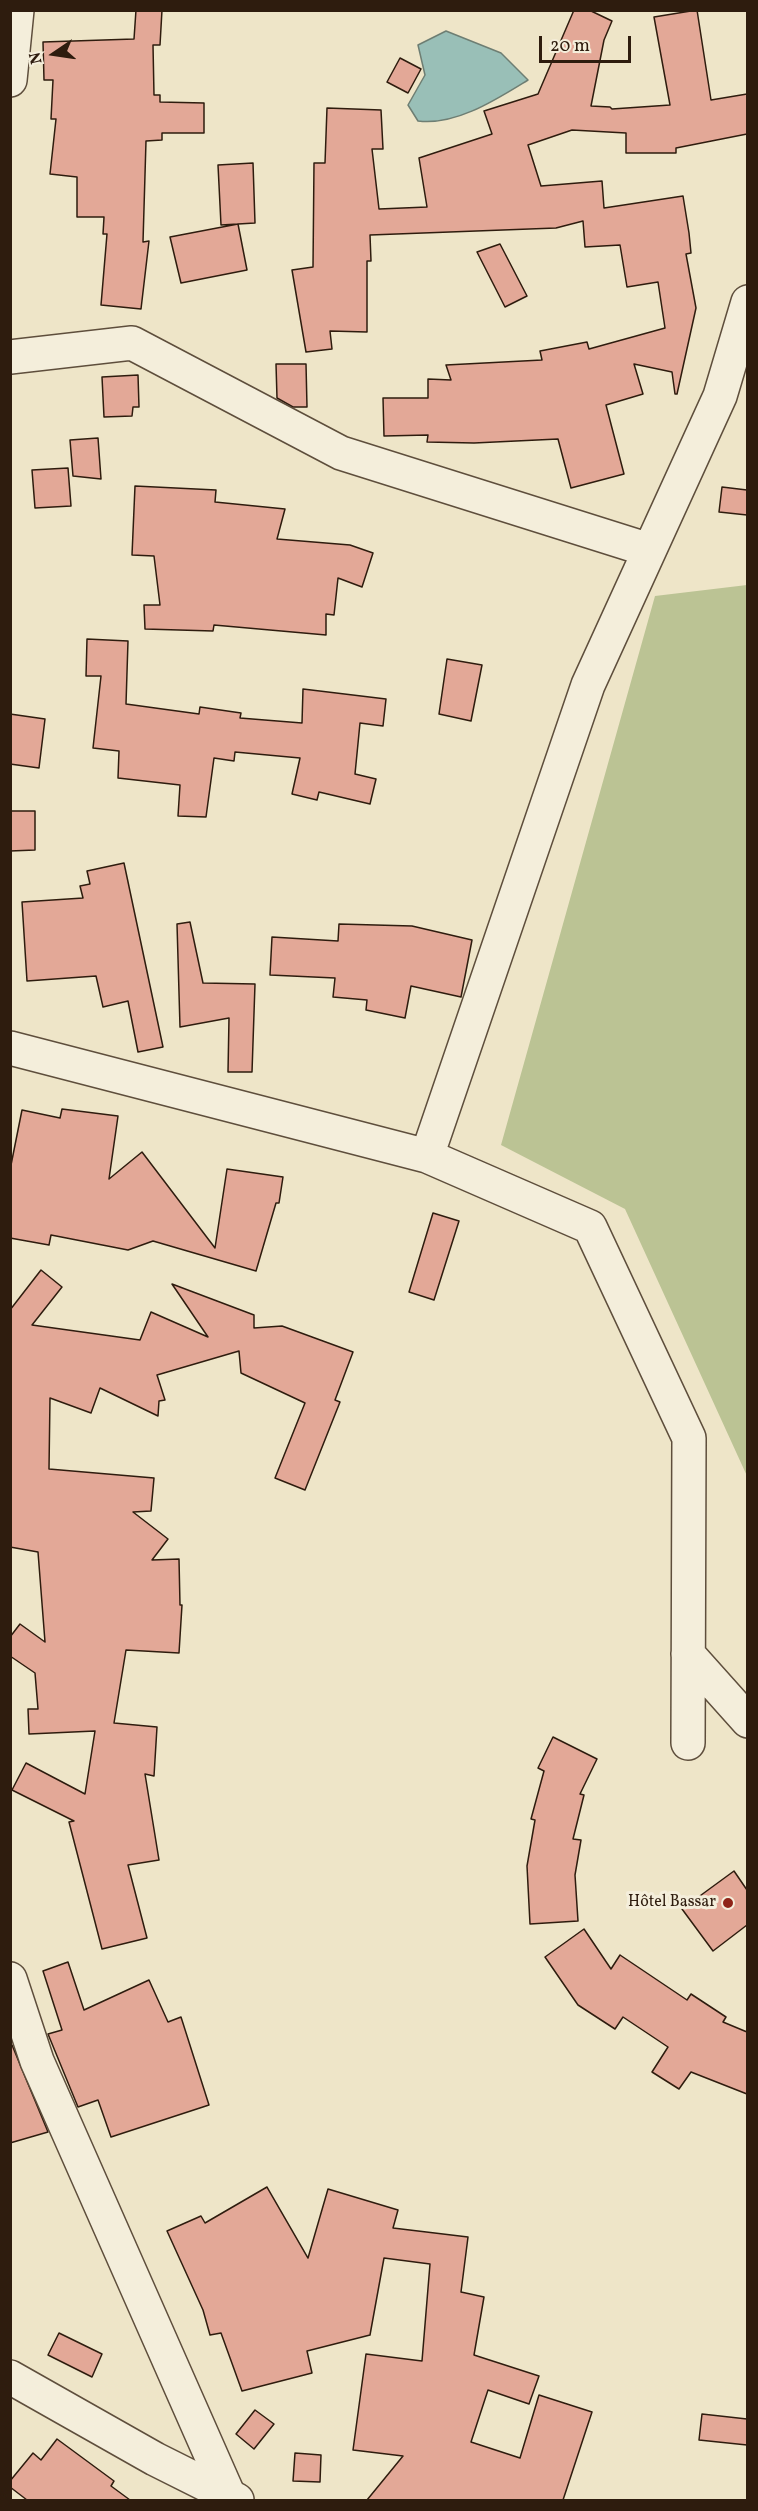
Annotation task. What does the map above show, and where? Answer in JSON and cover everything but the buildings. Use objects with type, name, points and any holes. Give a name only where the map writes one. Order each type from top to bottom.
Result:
[{"type":"street","points":[[10,80],[17,10]]},
{"type":"street","points":[[427,1156],[588,685],[720,396],[747,302]]},
{"type":"street","points":[[10,357],[132,343],[341,453],[649,550]]},
{"type":"street","points":[[10,1048],[427,1156],[590,1227],[689,1438],[688,1743]]},
{"type":"street","points":[[688,1654],[747,1721]]},
{"type":"street","points":[[10,1979],[37,2061],[233,2498]]},
{"type":"street","points":[[10,2377],[155,2459],[233,2498]]},
{"type":"green space","points":[[748,585],[747,1476],[625,1209],[501,1145],[655,596]]},
{"type":"water","points":[[446,31],[501,53],[528,80],[476,110],[447,119],[418,121],[408,105],[425,75],[418,45]]},
{"type":"place","name":"Hôtel Bassar","points":[[728,1903]]}]
